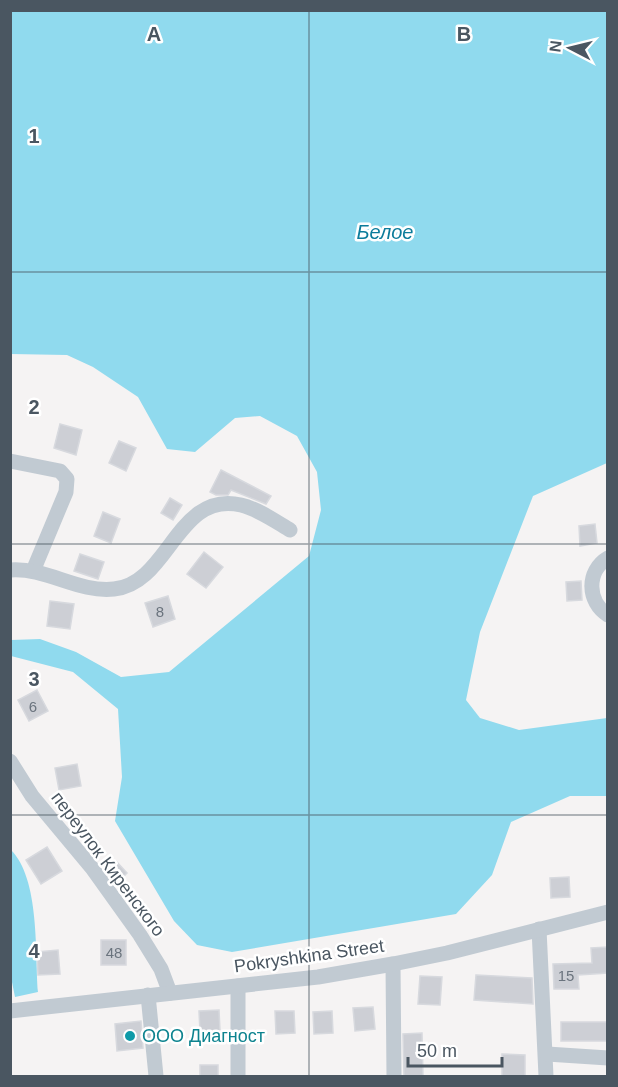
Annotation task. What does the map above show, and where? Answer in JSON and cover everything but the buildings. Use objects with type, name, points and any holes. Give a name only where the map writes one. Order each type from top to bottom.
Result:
[{"type":"street","points":[[10,461],[60,471],[67,479],[66,492],[33,571]]},
{"type":"street","points":[[10,570],[33,571],[99,588],[114,589],[129,585],[146,573],[192,518],[211,506],[242,505],[290,530]]},
{"type":"street","points":[[608,558],[598,564],[593,575],[592,591],[596,607],[608,615]]},
{"type":"street","name":"переулок Киренского","points":[[10,761],[32,796],[92,868],[140,935],[161,969],[170,993]]},
{"type":"street","name":"Pokryshkina Street","points":[[10,1011],[238,986],[393,964],[608,912]]},
{"type":"street","points":[[539,929],[547,1054],[546,1077]]},
{"type":"street","points":[[393,964],[394,1077]]},
{"type":"street","points":[[238,986],[238,1077]]},
{"type":"street","points":[[148,995],[156,1077]]},
{"type":"street","points":[[547,1054],[608,1058]]},
{"type":"water","name":"Белое","points":[[10,11],[607,11],[607,463],[533,496],[480,632],[466,700],[480,718],[519,730],[607,718],[607,796],[570,796],[511,822],[492,875],[456,914],[232,952],[197,945],[174,921],[115,821],[122,777],[118,709],[73,672],[11,656],[11,640],[40,639],[76,652],[121,677],[169,672],[309,556],[321,510],[317,472],[297,436],[260,416],[235,418],[195,452],[167,449],[138,397],[93,367],[67,355],[11,354]]},
{"type":"water","points":[[11,850],[27,879],[31,897],[36,938],[38,992],[15,997],[10,972]]},
{"type":"place","name":"ООО Диагност","points":[[130,1036]]}]
